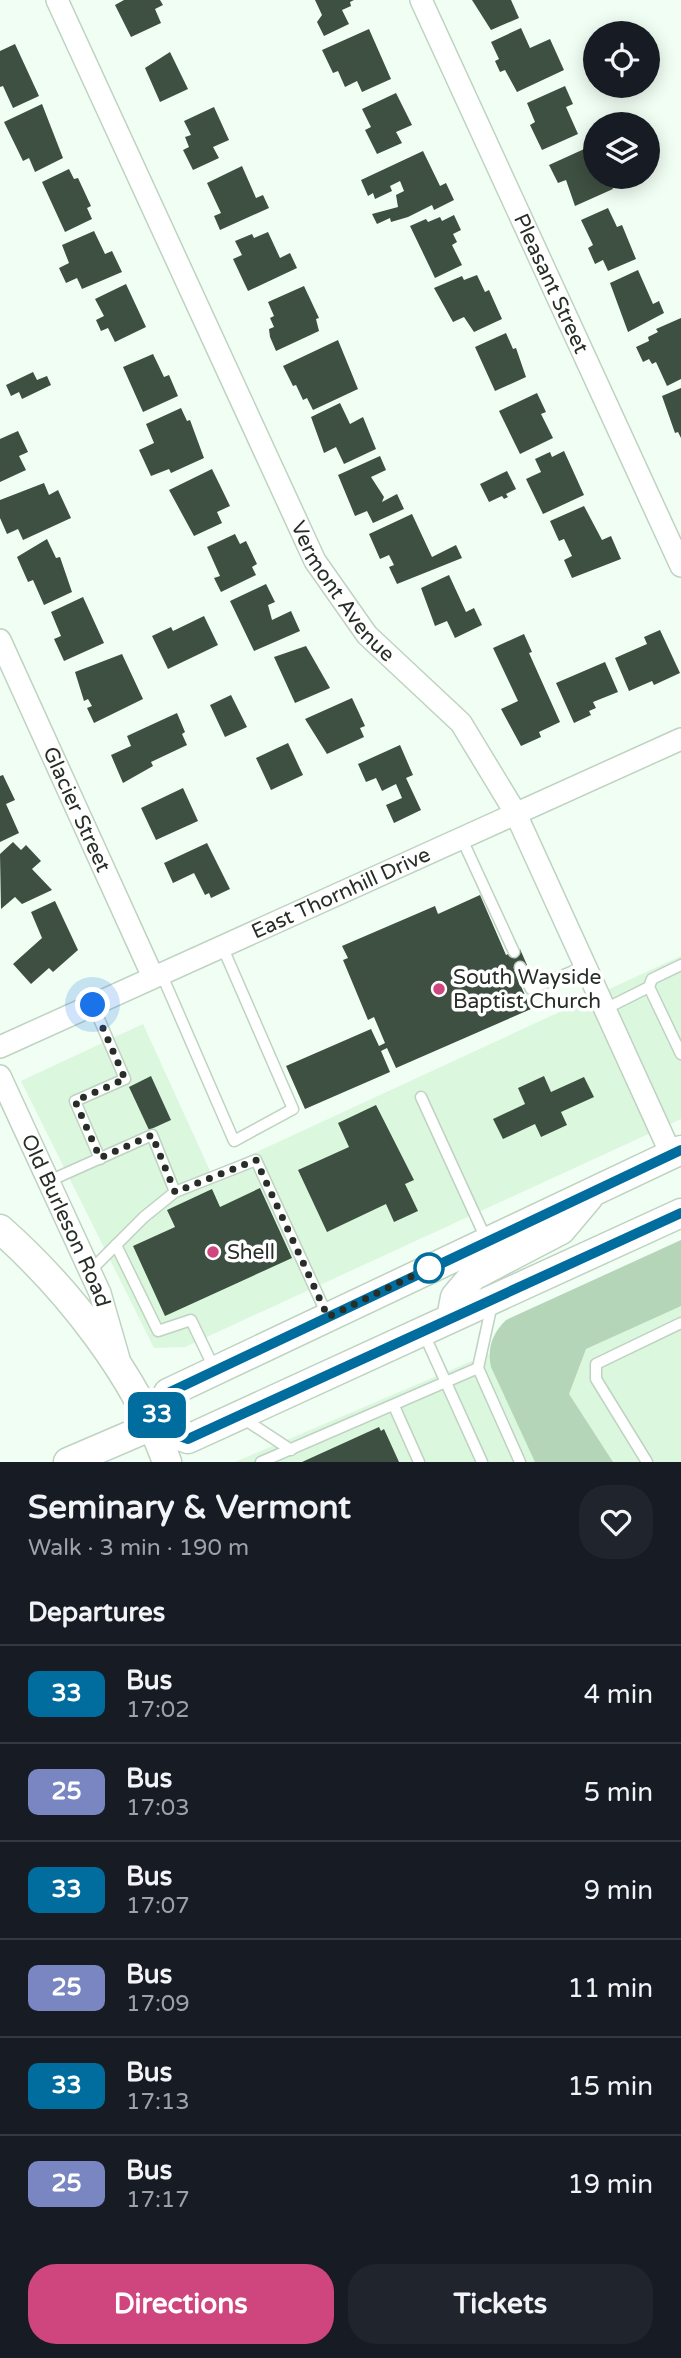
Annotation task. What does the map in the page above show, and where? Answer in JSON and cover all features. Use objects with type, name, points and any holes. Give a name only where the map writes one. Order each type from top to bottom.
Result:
[{"type":"main road","points":[[68,1462],[152,1426],[168,1393],[676,1152]]},
{"type":"main road","points":[[451,1318],[455,1297],[473,1276],[561,1230],[595,1191]]},
{"type":"main road","points":[[152,1426],[188,1439],[681,1213]]},
{"type":"main road","points":[[0,1229],[24,1250],[123,1371],[152,1426],[167,1462]]},
{"type":"street","name":"Vermont Avenue","points":[[57,0],[315,561],[367,635],[460,723],[515,812],[605,1009],[676,1152]]},
{"type":"street","name":"Pleasant Street","points":[[421,0],[681,566]]},
{"type":"street","name":"Glacier Street","points":[[0,640],[157,975]]},
{"type":"street","name":"East Thornhill Drive","points":[[0,1047],[681,739]]},
{"type":"street","name":"Old Burleson Road","points":[[0,1076],[100,1293],[123,1371]]},
{"type":"lane","points":[[461,837],[514,952]]},
{"type":"lane","points":[[157,975],[234,1141],[293,1109],[222,946]]},
{"type":"lane","points":[[681,965],[652,979],[649,988],[681,1054]]},
{"type":"lane","points":[[520,967],[531,989],[585,966]]},
{"type":"lane","points":[[605,1009],[649,988]]},
{"type":"lane","points":[[93,1005],[125,1079],[75,1101],[100,1158]]},
{"type":"lane","points":[[421,1097],[487,1241]]},
{"type":"lane","points":[[49,1181],[152,1135],[175,1192]]},
{"type":"lane","points":[[90,1271],[175,1192],[256,1160],[328,1317]]},
{"type":"lane","points":[[116,1244],[158,1331],[191,1320],[215,1370]]},
{"type":"lane","points":[[493,1299],[478,1368],[520,1462]]},
{"type":"lane","points":[[647,1462],[596,1380],[596,1364],[681,1323]]},
{"type":"lane","points":[[422,1331],[482,1462]]},
{"type":"lane","points":[[261,1462],[478,1368]]},
{"type":"lane","points":[[394,1406],[419,1462]]},
{"type":"lane","points":[[240,1416],[291,1450]]},
{"type":"shaded area","points":[[681,956],[681,1119],[185,1347],[154,1348],[21,1081],[143,1024],[211,1173]]},
{"type":"shaded area","points":[[681,1240],[681,1306],[586,1349],[569,1394],[613,1462],[535,1462],[491,1367],[490,1347],[497,1331],[506,1320]]},
{"type":"shaded area","points":[[681,1272],[681,1462],[235,1462]]},
{"type":"building","points":[[124,0],[160,0],[163,5],[155,9],[161,23],[131,37],[115,5]]},
{"type":"building","points":[[315,0],[354,0],[350,2],[351,6],[342,10],[349,24],[324,36],[317,22],[322,15]]},
{"type":"building","points":[[472,0],[511,0],[519,18],[491,30]]},
{"type":"building","points":[[521,28],[530,48],[550,39],[564,70],[517,92],[505,70],[500,72],[495,61],[499,59],[491,42]]},
{"type":"building","points":[[369,29],[391,79],[362,92],[357,81],[345,87],[338,71],[333,73],[322,50]]},
{"type":"building","points":[[15,44],[39,96],[13,108],[3,86],[0,87],[0,51]]},
{"type":"building","points":[[170,52],[188,89],[160,102],[145,68]]},
{"type":"building","points":[[565,86],[573,104],[566,107],[578,134],[542,150],[530,125],[535,122],[527,103]]},
{"type":"building","points":[[396,93],[412,125],[396,132],[402,143],[377,154],[365,130],[371,127],[362,109]]},
{"type":"building","points":[[42,104],[63,158],[35,172],[29,158],[23,161],[4,122]]},
{"type":"building","points":[[214,107],[229,140],[213,147],[219,158],[193,170],[183,150],[189,147],[185,137],[191,135],[184,121]]},
{"type":"building","points":[[583,150],[583,189],[613,189],[575,206],[566,180],[558,183],[549,165]]},
{"type":"building","points":[[423,151],[440,186],[446,183],[454,200],[434,210],[432,205],[408,217],[391,222],[390,218],[377,224],[372,214],[398,207],[396,195],[404,191],[400,181],[390,186],[392,191],[375,199],[373,193],[368,196],[361,180]]},
{"type":"building","points":[[242,166],[256,198],[263,195],[269,208],[220,230],[214,216],[221,213],[207,183]]},
{"type":"building","points":[[69,169],[74,179],[78,178],[91,206],[87,208],[92,219],[65,232],[42,182]]},
{"type":"building","points":[[608,208],[617,227],[622,225],[636,259],[608,271],[603,260],[595,264],[588,248],[593,245],[581,220]]},
{"type":"building","points":[[454,215],[461,230],[453,234],[457,242],[452,245],[462,265],[435,278],[410,226],[426,219],[428,222],[440,217],[442,221]]},
{"type":"building","points":[[94,231],[105,254],[112,251],[122,272],[82,289],[77,278],[66,283],[59,268],[69,263],[62,245]]},
{"type":"building","points":[[268,232],[280,258],[290,253],[297,268],[248,291],[233,259],[242,255],[235,241],[252,234],[254,238]]},
{"type":"building","points":[[638,270],[653,304],[659,301],[664,313],[628,332],[610,283]]},
{"type":"building","points":[[477,275],[485,292],[489,290],[502,319],[474,332],[464,317],[453,322],[434,288],[462,276],[464,280]]},
{"type":"building","points":[[126,284],[146,327],[115,342],[108,328],[101,331],[96,320],[104,316],[95,299]]},
{"type":"building","points":[[304,286],[319,318],[316,319],[319,331],[276,351],[269,329],[274,327],[270,318],[274,316],[268,302]]},
{"type":"building","points":[[681,318],[681,379],[667,386],[656,362],[652,364],[649,359],[643,362],[636,347],[649,341],[648,337],[658,332],[656,329]]},
{"type":"building","points":[[506,333],[513,349],[516,348],[526,377],[495,391],[475,347]]},
{"type":"building","points":[[338,340],[358,389],[313,410],[307,398],[303,400],[296,385],[293,386],[283,366]]},
{"type":"building","points":[[153,354],[164,377],[169,375],[178,396],[143,412],[123,367]]},
{"type":"building","points":[[33,372],[37,380],[47,376],[51,385],[22,399],[19,392],[11,396],[6,385]]},
{"type":"building","points":[[681,388],[681,438],[678,432],[675,433],[662,396]]},
{"type":"building","points":[[537,393],[546,412],[541,414],[553,438],[520,454],[499,411]]},
{"type":"building","points":[[340,403],[350,424],[363,417],[376,449],[344,464],[336,447],[324,453],[311,417]]},
{"type":"building","points":[[181,408],[187,421],[190,420],[204,458],[171,473],[169,469],[151,476],[139,450],[154,443],[146,424]]},
{"type":"building","points":[[18,431],[28,452],[19,456],[26,470],[0,482],[0,439]]},
{"type":"building","points":[[564,451],[584,495],[543,514],[526,479],[541,472],[535,459],[550,452],[552,457]]},
{"type":"building","points":[[380,456],[386,470],[371,477],[384,497],[382,502],[397,494],[404,509],[373,523],[367,511],[355,516],[338,475]]},
{"type":"building","points":[[212,469],[230,506],[217,512],[222,523],[194,536],[169,490]]},
{"type":"building","points":[[507,471],[516,489],[506,494],[508,497],[504,499],[502,496],[489,502],[480,484]]},
{"type":"building","points":[[44,483],[49,495],[58,490],[71,518],[23,540],[18,529],[7,534],[0,518],[0,500]]},
{"type":"building","points":[[584,506],[602,540],[611,536],[621,559],[572,578],[564,560],[572,556],[564,539],[559,541],[550,521]]},
{"type":"building","points":[[412,514],[432,557],[456,545],[462,558],[397,584],[389,567],[394,565],[389,555],[380,559],[369,534]]},
{"type":"building","points":[[235,534],[240,544],[246,541],[257,564],[252,567],[256,575],[221,592],[214,578],[220,576],[207,547]]},
{"type":"building","points":[[47,539],[56,558],[60,557],[72,592],[44,605],[33,580],[28,582],[17,557]]},
{"type":"building","points":[[449,575],[466,612],[474,608],[482,625],[455,638],[447,621],[435,626],[421,588]]},
{"type":"building","points":[[266,584],[275,602],[268,605],[272,620],[291,611],[300,631],[254,651],[230,601]]},
{"type":"building","points":[[83,597],[104,643],[64,661],[54,639],[61,636],[51,612]]},
{"type":"building","points":[[204,616],[218,645],[168,669],[152,636],[171,627],[173,631]]},
{"type":"building","points":[[660,630],[680,673],[654,685],[652,681],[629,691],[615,658],[647,644],[644,637]]},
{"type":"building","points":[[524,634],[532,652],[529,653],[560,722],[539,732],[541,737],[521,746],[501,709],[518,701],[493,648]]},
{"type":"building","points":[[306,646],[330,688],[295,703],[274,657]]},
{"type":"building","points":[[122,654],[143,699],[94,723],[87,708],[92,706],[88,699],[84,701],[75,672]]},
{"type":"building","points":[[605,662],[618,692],[593,702],[596,708],[589,711],[591,715],[574,723],[556,683]]},
{"type":"building","points":[[231,695],[247,727],[225,737],[210,705]]},
{"type":"building","points":[[352,698],[365,726],[360,728],[364,737],[327,754],[305,719]]},
{"type":"building","points":[[177,713],[187,745],[151,762],[153,766],[123,783],[111,755],[131,746],[127,736]]},
{"type":"building","points":[[288,743],[303,775],[271,790],[256,758]]},
{"type":"building","points":[[400,745],[413,775],[406,778],[421,810],[394,823],[386,805],[402,798],[396,784],[382,791],[376,778],[366,782],[358,764]]},
{"type":"building","points":[[3,775],[15,800],[6,804],[19,833],[0,842],[0,776]]},
{"type":"building","points":[[183,788],[198,821],[156,840],[141,808]]},
{"type":"building","points":[[13,842],[21,850],[26,845],[41,861],[32,869],[52,890],[22,904],[15,897],[1,909],[0,854]]},
{"type":"building","points":[[207,843],[230,889],[211,898],[209,893],[205,895],[194,873],[173,883],[164,863]]},
{"type":"building","name":"South Wayside Baptist Church","points":[[480,895],[506,955],[520,949],[527,965],[514,970],[531,1009],[396,1068],[387,1048],[381,1051],[390,1072],[305,1109],[286,1066],[371,1029],[379,1046],[385,1043],[374,1017],[368,1020],[343,960],[348,958],[342,946],[435,906],[438,914]]},
{"type":"building","points":[[55,901],[78,950],[53,972],[49,968],[31,984],[13,964],[42,938],[31,912]]},
{"type":"building","points":[[151,1076],[171,1120],[149,1130],[129,1087]]},
{"type":"building","points":[[544,1076],[551,1092],[584,1077],[594,1097],[561,1112],[567,1125],[541,1137],[535,1124],[503,1139],[493,1119],[525,1104],[518,1088]]},
{"type":"building","points":[[376,1105],[414,1180],[405,1184],[418,1211],[394,1222],[386,1204],[327,1232],[298,1170],[349,1147],[338,1123]]},
{"type":"building","name":"Shell","points":[[260,1188],[292,1258],[165,1316],[133,1246],[175,1227],[167,1210],[212,1189],[220,1207]]},
{"type":"building","points":[[379,1427],[381,1431],[384,1429],[399,1462],[302,1462]]},
{"type":"bus line","name":"33","points":[[681,1150],[168,1393],[152,1426],[188,1439],[681,1213]]},
{"type":"place","name":"South Wayside Baptist Church","points":[[439,989]]},
{"type":"place","name":"Shell","points":[[213,1252]]},
{"type":"route","points":[[93,1005],[125,1079],[75,1101],[100,1158],[152,1135],[175,1192],[256,1160],[328,1317],[429,1268]]}]
